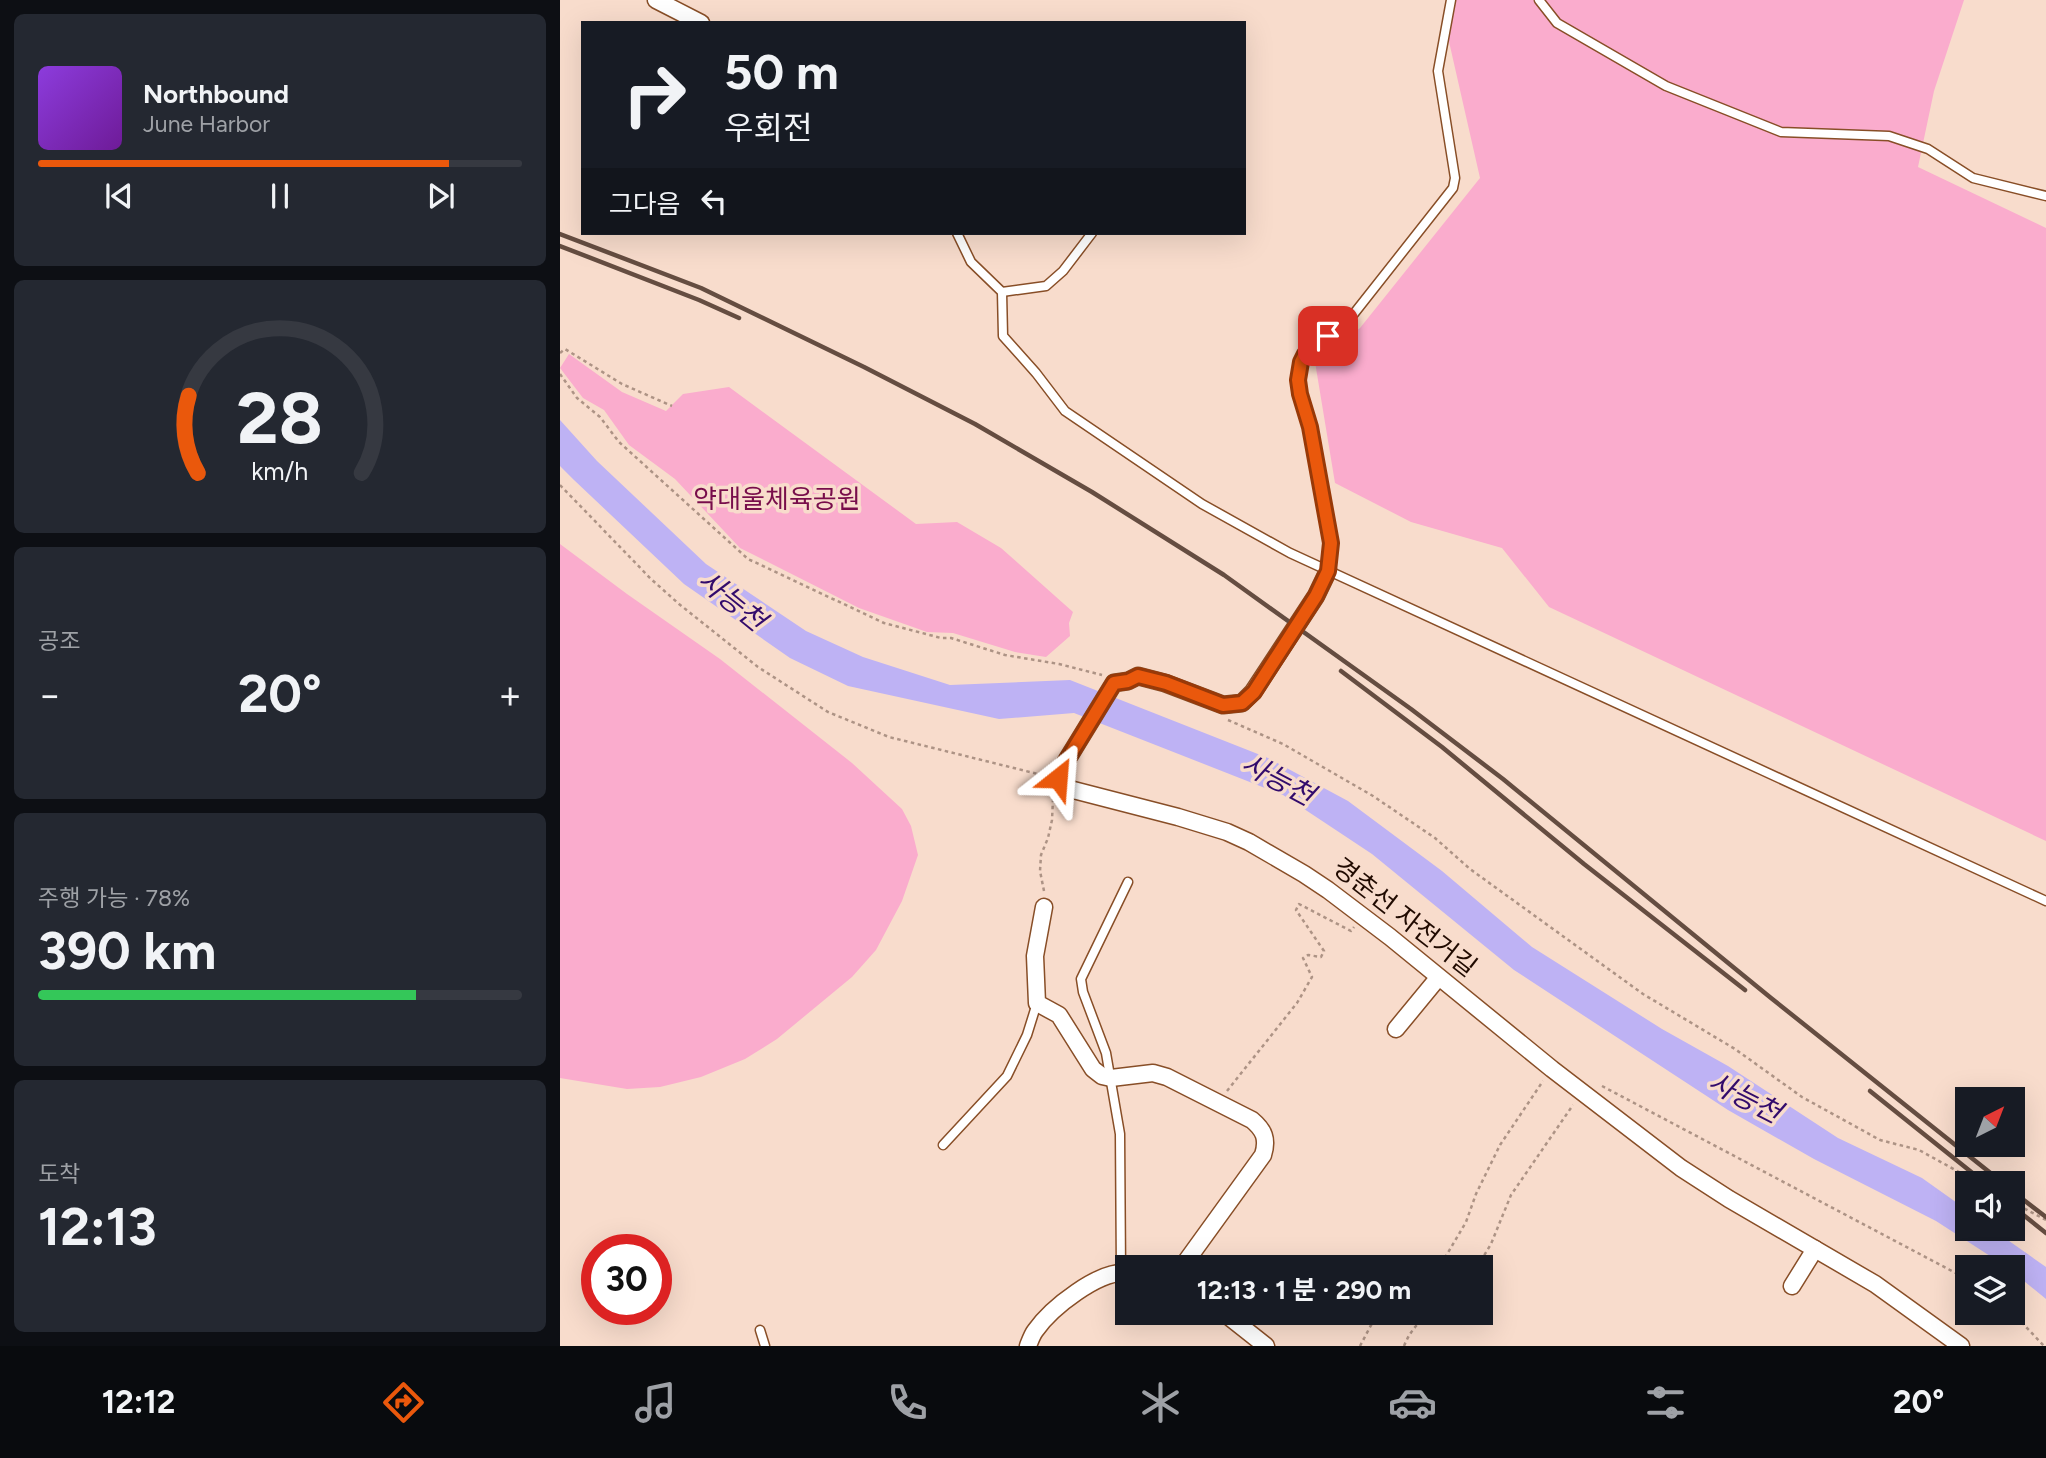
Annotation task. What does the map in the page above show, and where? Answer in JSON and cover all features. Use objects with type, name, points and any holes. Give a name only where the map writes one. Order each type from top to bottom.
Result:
[{"type":"street","points":[[656,0],[697,21]]},
{"type":"street","points":[[1328,571],[1316,596],[1254,692],[1242,703],[1223,705],[1166,683],[1138,676],[1121,682],[1058,777],[1227,832],[1304,874],[1363,916],[1552,1069],[1706,1186],[1898,1300],[1961,1346]]},
{"type":"street","points":[[1044,907],[1035,956],[1037,1003],[1059,1015],[1093,1069],[1102,1076],[1111,1078],[1153,1073],[1167,1077],[1252,1119],[1261,1127],[1265,1136],[1264,1155],[1191,1255]]},
{"type":"street","points":[[1396,1029],[1438,978]]},
{"type":"street","points":[[1792,1286],[1815,1249]]},
{"type":"street","points":[[1028,1346],[1034,1332],[1049,1315],[1091,1282],[1115,1275]]},
{"type":"street","points":[[1242,1325],[1266,1346]]},
{"type":"lane","points":[[1328,571],[1331,543],[1310,427],[1300,394],[1298,380],[1301,362],[1312,347],[1345,324],[1453,188],[1455,178],[1438,71],[1451,0]]},
{"type":"lane","points":[[1539,0],[1557,23],[1666,86],[1781,132],[1889,136],[1928,149],[1973,178],[2046,196]]},
{"type":"lane","points":[[958,235],[971,262],[1002,292],[1003,336],[1065,411],[1202,504],[1328,571],[2046,901]]},
{"type":"lane","points":[[1002,292],[1046,286],[1063,271],[1090,235]]},
{"type":"lane","points":[[1124,1255],[1120,1134],[1106,1053],[1083,992],[1081,979],[1128,882]]},
{"type":"lane","points":[[943,1145],[1007,1076],[1027,1035],[1037,1003]]},
{"type":"lane","points":[[760,1330],[765,1346]]},
{"type":"path","points":[[560,353],[565,349],[622,384],[672,406]]},
{"type":"path","points":[[560,374],[577,398],[600,417],[619,442],[748,559],[884,623],[941,638],[951,638],[1005,655],[1059,664],[1121,682]]},
{"type":"path","points":[[560,485],[651,579],[679,604],[758,667],[828,712],[889,737],[1058,777],[1052,820],[1041,855],[1044,907]]},
{"type":"path","points":[[1224,719],[1283,744],[1373,796],[1435,838],[1470,869],[1643,994],[1735,1049],[1802,1097],[1880,1140],[1919,1150],[1957,1171]]},
{"type":"path","points":[[1218,1102],[1297,1003],[1312,977],[1303,958],[1308,955],[1321,957],[1324,951],[1296,910],[1299,904],[1351,932],[1363,916]]},
{"type":"path","points":[[1447,1255],[1466,1222],[1476,1194],[1507,1134],[1552,1069]]},
{"type":"path","points":[[1598,1084],[1955,1273]]},
{"type":"path","points":[[1485,1255],[1511,1195],[1582,1092]]},
{"type":"path","points":[[2025,1209],[2046,1220]]},
{"type":"path","points":[[1360,1346],[1371,1325]]},
{"type":"path","points":[[1404,1346],[1416,1325]]},
{"type":"path","points":[[2024,1325],[2044,1346]]},
{"type":"green space","points":[[1454,0],[1964,0],[1934,91],[1918,167],[2046,228],[2046,841],[1549,607],[1502,548],[1411,522],[1335,483],[1315,362],[1360,328],[1480,178],[1445,24]]},
{"type":"green space","name":"약대울체육공원","points":[[569,354],[622,392],[666,411],[683,394],[729,387],[916,524],[957,522],[1001,548],[1073,612],[1069,623],[1070,636],[1046,657],[1015,652],[953,633],[927,632],[859,608],[740,548],[675,479],[629,445],[604,410],[583,398],[560,368]]},
{"type":"green space","points":[[560,544],[720,659],[852,763],[902,809],[911,826],[918,855],[902,901],[876,950],[852,977],[777,1039],[745,1059],[701,1077],[660,1087],[627,1089],[560,1078]]},
{"type":"water","name":"사능천","points":[[560,420],[597,461],[706,564],[806,631],[863,657],[950,685],[1070,680],[1268,758],[1348,801],[1442,871],[1532,947],[1662,1029],[1728,1066],[1838,1138],[1922,1178],[1955,1201],[1955,1233],[1728,1110],[1514,970],[1372,854],[1283,795],[1074,713],[999,719],[848,686],[790,658],[684,584],[560,466]]},
{"type":"water","points":[[1967,1241],[2009,1241],[2046,1267],[2046,1299],[2025,1282],[2025,1255],[1988,1255]]},
{"type":"railway","points":[[560,234],[701,288],[975,424],[1092,492],[1224,575],[1411,709],[1503,779],[1988,1171]]},
{"type":"railway","points":[[560,246],[739,318]]},
{"type":"railway","points":[[1341,671],[1442,747],[1584,864],[1745,990]]},
{"type":"railway","points":[[1870,1091],[1970,1171]]},
{"type":"railway","points":[[2025,1201],[2046,1217]]},
{"type":"railway","points":[[2025,1216],[2046,1233]]},
{"type":"route","points":[[1058,778],[1114,683],[1138,676],[1166,683],[1223,705],[1242,703],[1254,692],[1316,596],[1328,571],[1331,543],[1310,427],[1298,380],[1305,354],[1328,336]]}]
